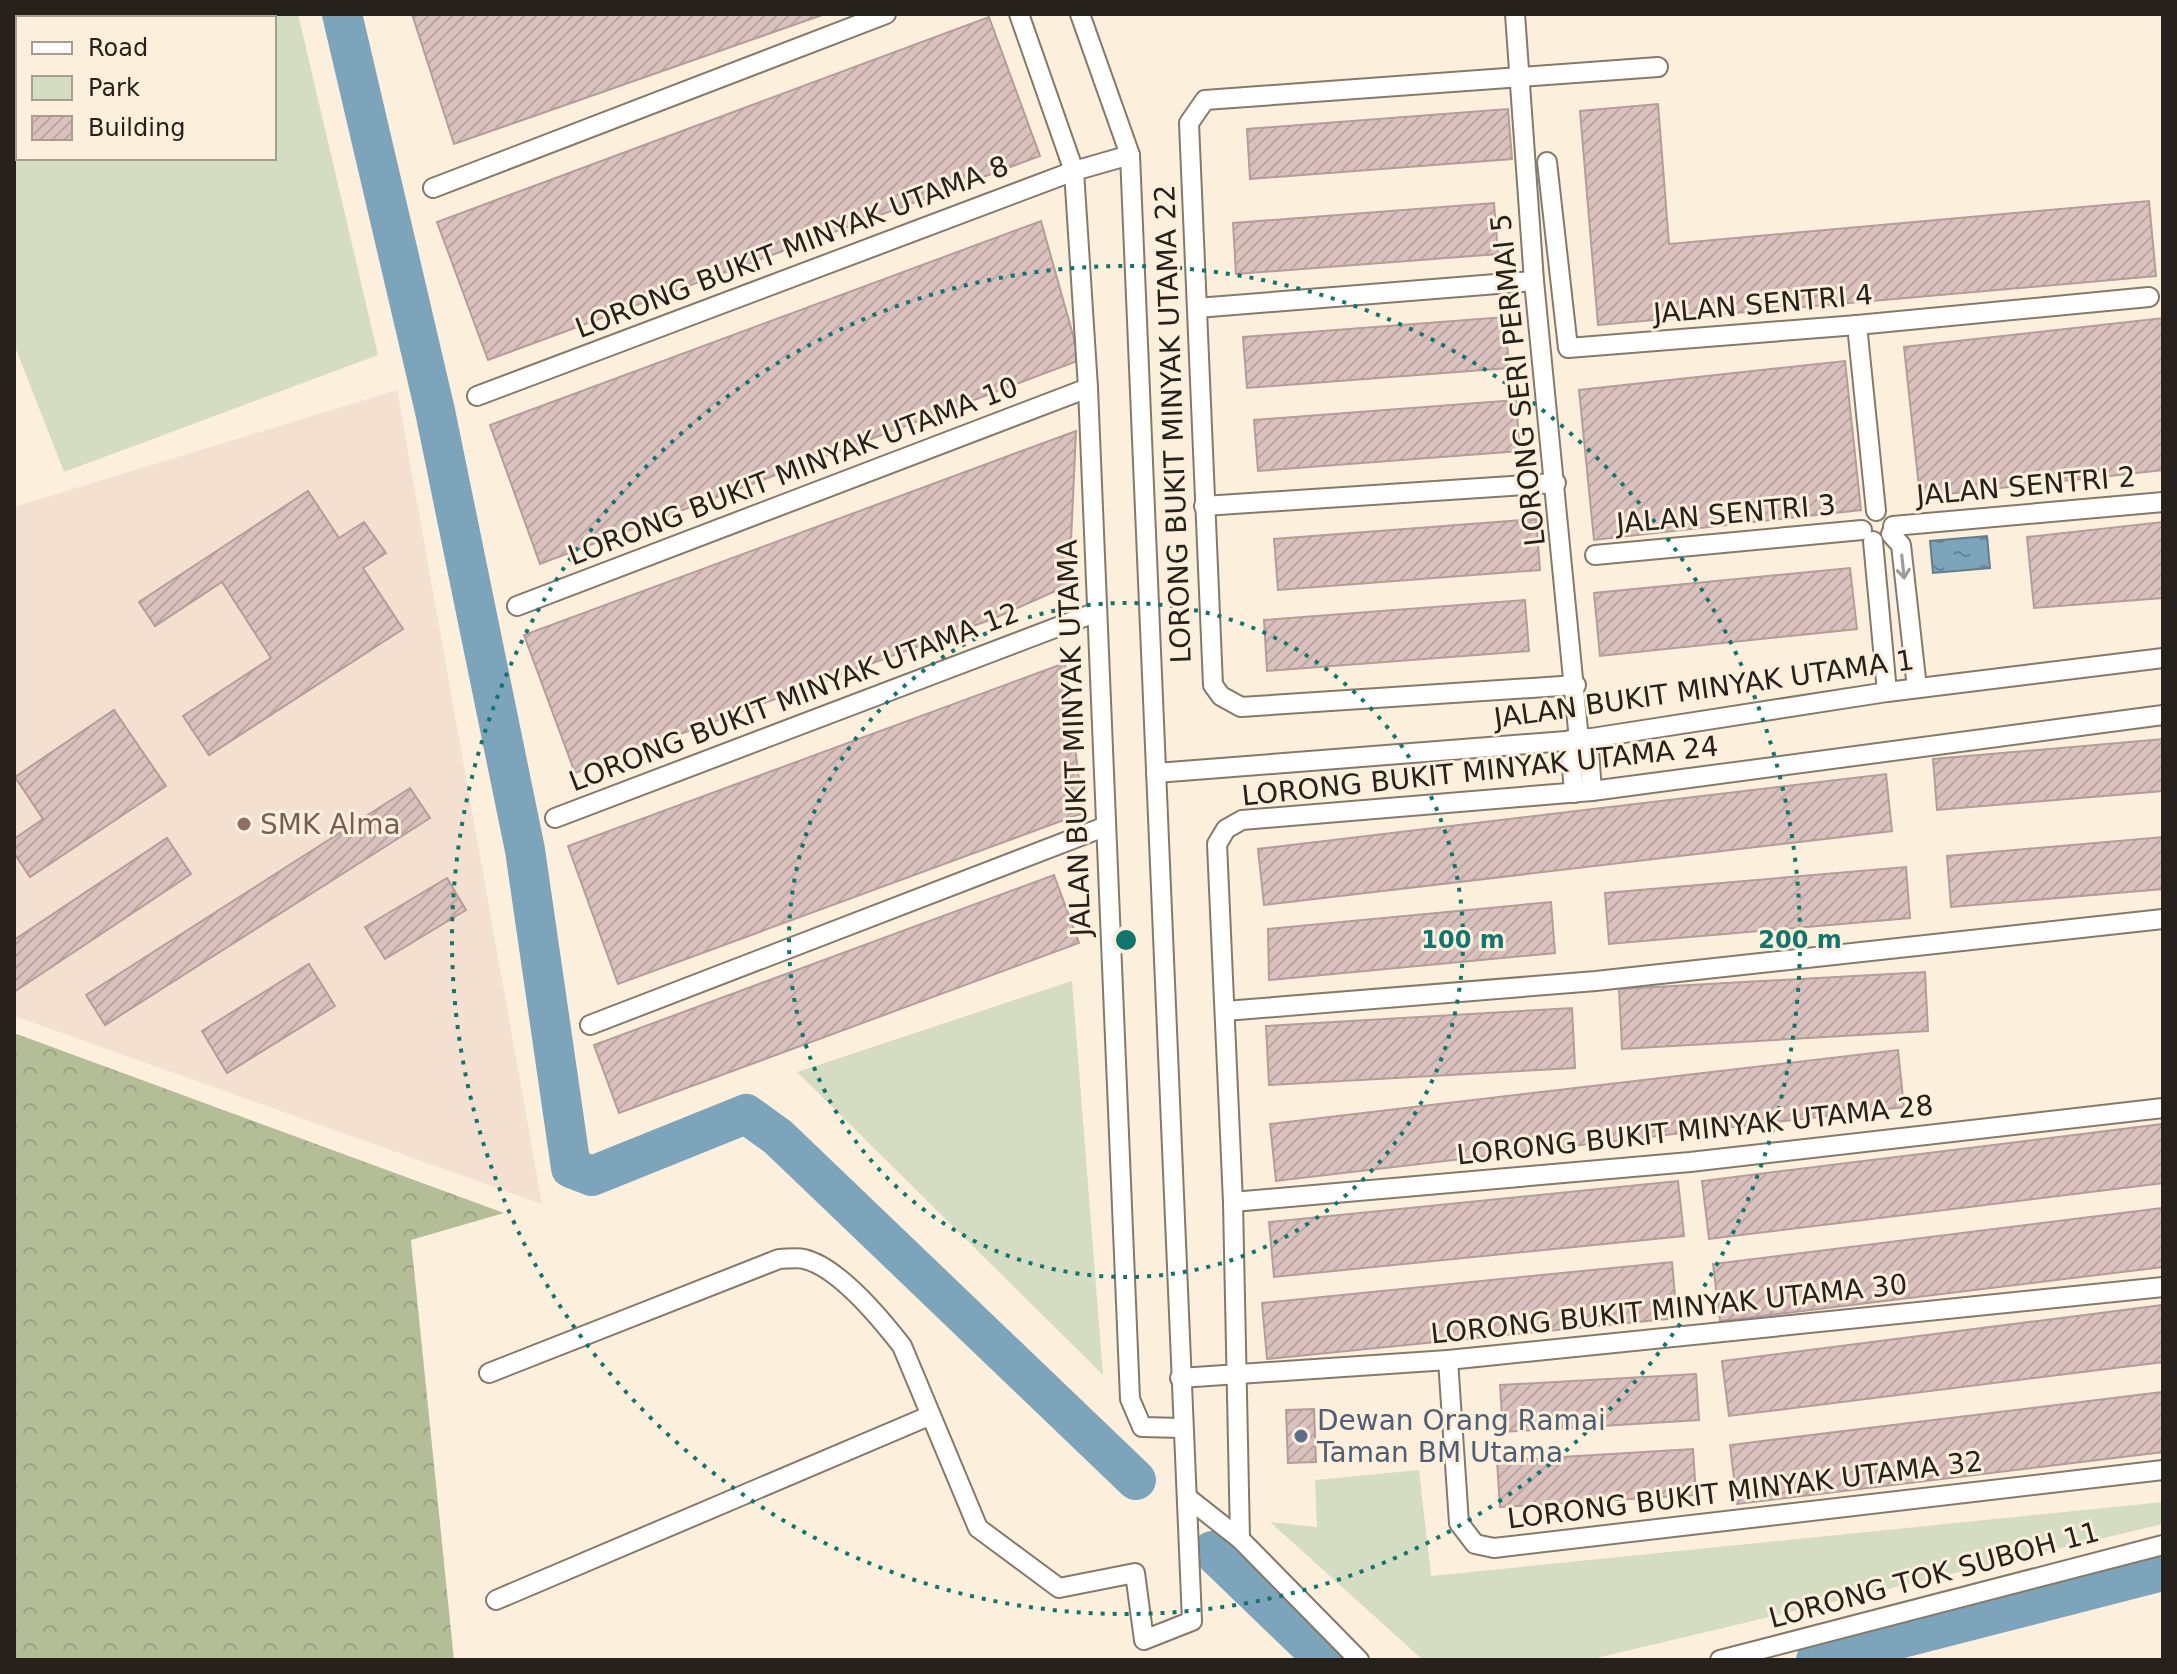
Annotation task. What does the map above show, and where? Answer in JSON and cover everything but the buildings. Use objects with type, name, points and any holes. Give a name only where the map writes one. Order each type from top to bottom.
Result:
[{"type":"street","points":[[433,188],[886,14]]},
{"type":"street","name":"JALAN BUKIT MINYAK UTAMA","points":[[1019,14],[1074,171],[1088,388],[1130,1399],[1142,1427],[1182,1428]]},
{"type":"street","points":[[489,1373],[779,1259],[803,1258],[826,1268],[882,1320],[902,1346],[978,1528],[1059,1588],[1135,1573],[1144,1640],[1192,1621],[1130,155],[1080,14]]},
{"type":"street","name":"LORONG SERI PERMAI 5","points":[[1515,14],[1534,281],[1576,685],[1583,792]]},
{"type":"street","points":[[1520,79],[1658,67]]},
{"type":"street","name":"LORONG BUKIT MINYAK UTAMA 22","points":[[1520,79],[1205,100],[1189,123],[1210,674],[1213,685],[1231,704],[1241,707],[1576,685]]},
{"type":"street","name":"LORONG BUKIT MINYAK UTAMA 8","points":[[477,396],[1074,171],[1130,155]]},
{"type":"street","name":"JALAN SENTRI 4","points":[[1547,162],[1568,348],[2149,297]]},
{"type":"street","points":[[1197,308],[1534,281]]},
{"type":"street","points":[[1857,325],[1876,511],[1863,519],[1901,545],[1917,688]]},
{"type":"street","name":"LORONG BUKIT MINYAK UTAMA 10","points":[[517,606],[1088,388]]},
{"type":"street","points":[[1204,506],[1556,483]]},
{"type":"street","name":"JALAN SENTRI 2","points":[[1880,533],[2163,502]]},
{"type":"street","points":[[1880,533],[1887,692]]},
{"type":"street","name":"JALAN SENTRI 3","points":[[1595,555],[1880,533]]},
{"type":"street","name":"LORONG BUKIT MINYAK UTAMA 12","points":[[555,818],[1097,612]]},
{"type":"street","name":"JALAN BUKIT MINYAK UTAMA 1","points":[[1156,773],[1579,739],[1887,692],[2163,658]]},
{"type":"street","name":"LORONG BUKIT MINYAK UTAMA 24","points":[[1240,1539],[1233,1202],[1217,844],[1226,829],[1242,820],[1583,792],[1909,746],[2163,715]]},
{"type":"street","points":[[590,1025],[1104,827]]},
{"type":"street","points":[[1225,1011],[1596,981],[2163,919]]},
{"type":"street","name":"LORONG BUKIT MINYAK UTAMA 28","points":[[1233,1202],[1690,1162],[2163,1108]]},
{"type":"street","name":"LORONG BUKIT MINYAK UTAMA 30","points":[[1180,1378],[1448,1360],[2163,1287]]},
{"type":"street","name":"LORONG BUKIT MINYAK UTAMA 32","points":[[1448,1360],[1459,1523],[1475,1544],[1494,1548],[2163,1470]]},
{"type":"street","points":[[496,1600],[929,1416]]},
{"type":"street","points":[[1188,1498],[1240,1539],[1359,1660]]},
{"type":"street","name":"LORONG TOK SUBOH 11","points":[[1720,1660],[2163,1545]]},
{"type":"shaded area","name":"SMK Alma","points":[[397,390],[542,1204],[14,1016],[14,507]]},
{"type":"green space","points":[[14,14],[298,14],[378,355],[64,472],[14,344]]},
{"type":"green space","points":[[1072,981],[1103,1375],[797,1072]]},
{"type":"green space","points":[[14,1033],[504,1213],[411,1240],[454,1660],[14,1660]]},
{"type":"green space","points":[[1419,1470],[1431,1576],[2163,1502],[2163,1524],[1588,1660],[1423,1660],[1270,1522],[1317,1527],[1315,1480]]},
{"type":"water","points":[[1987,536],[1990,568],[1933,573],[1930,541]]},
{"type":"waterway","points":[[342,14],[435,411],[525,850],[571,1168],[592,1176],[746,1114],[778,1137],[1136,1480]]},
{"type":"waterway","points":[[1212,1551],[1325,1660]]},
{"type":"waterway","points":[[1816,1660],[2163,1571]]},
{"type":"place","name":"SMK Alma","points":[[244,824]]},
{"type":"place","name":"Dewan Orang Ramai Taman BM Utama","points":[[1301,1436]]}]
